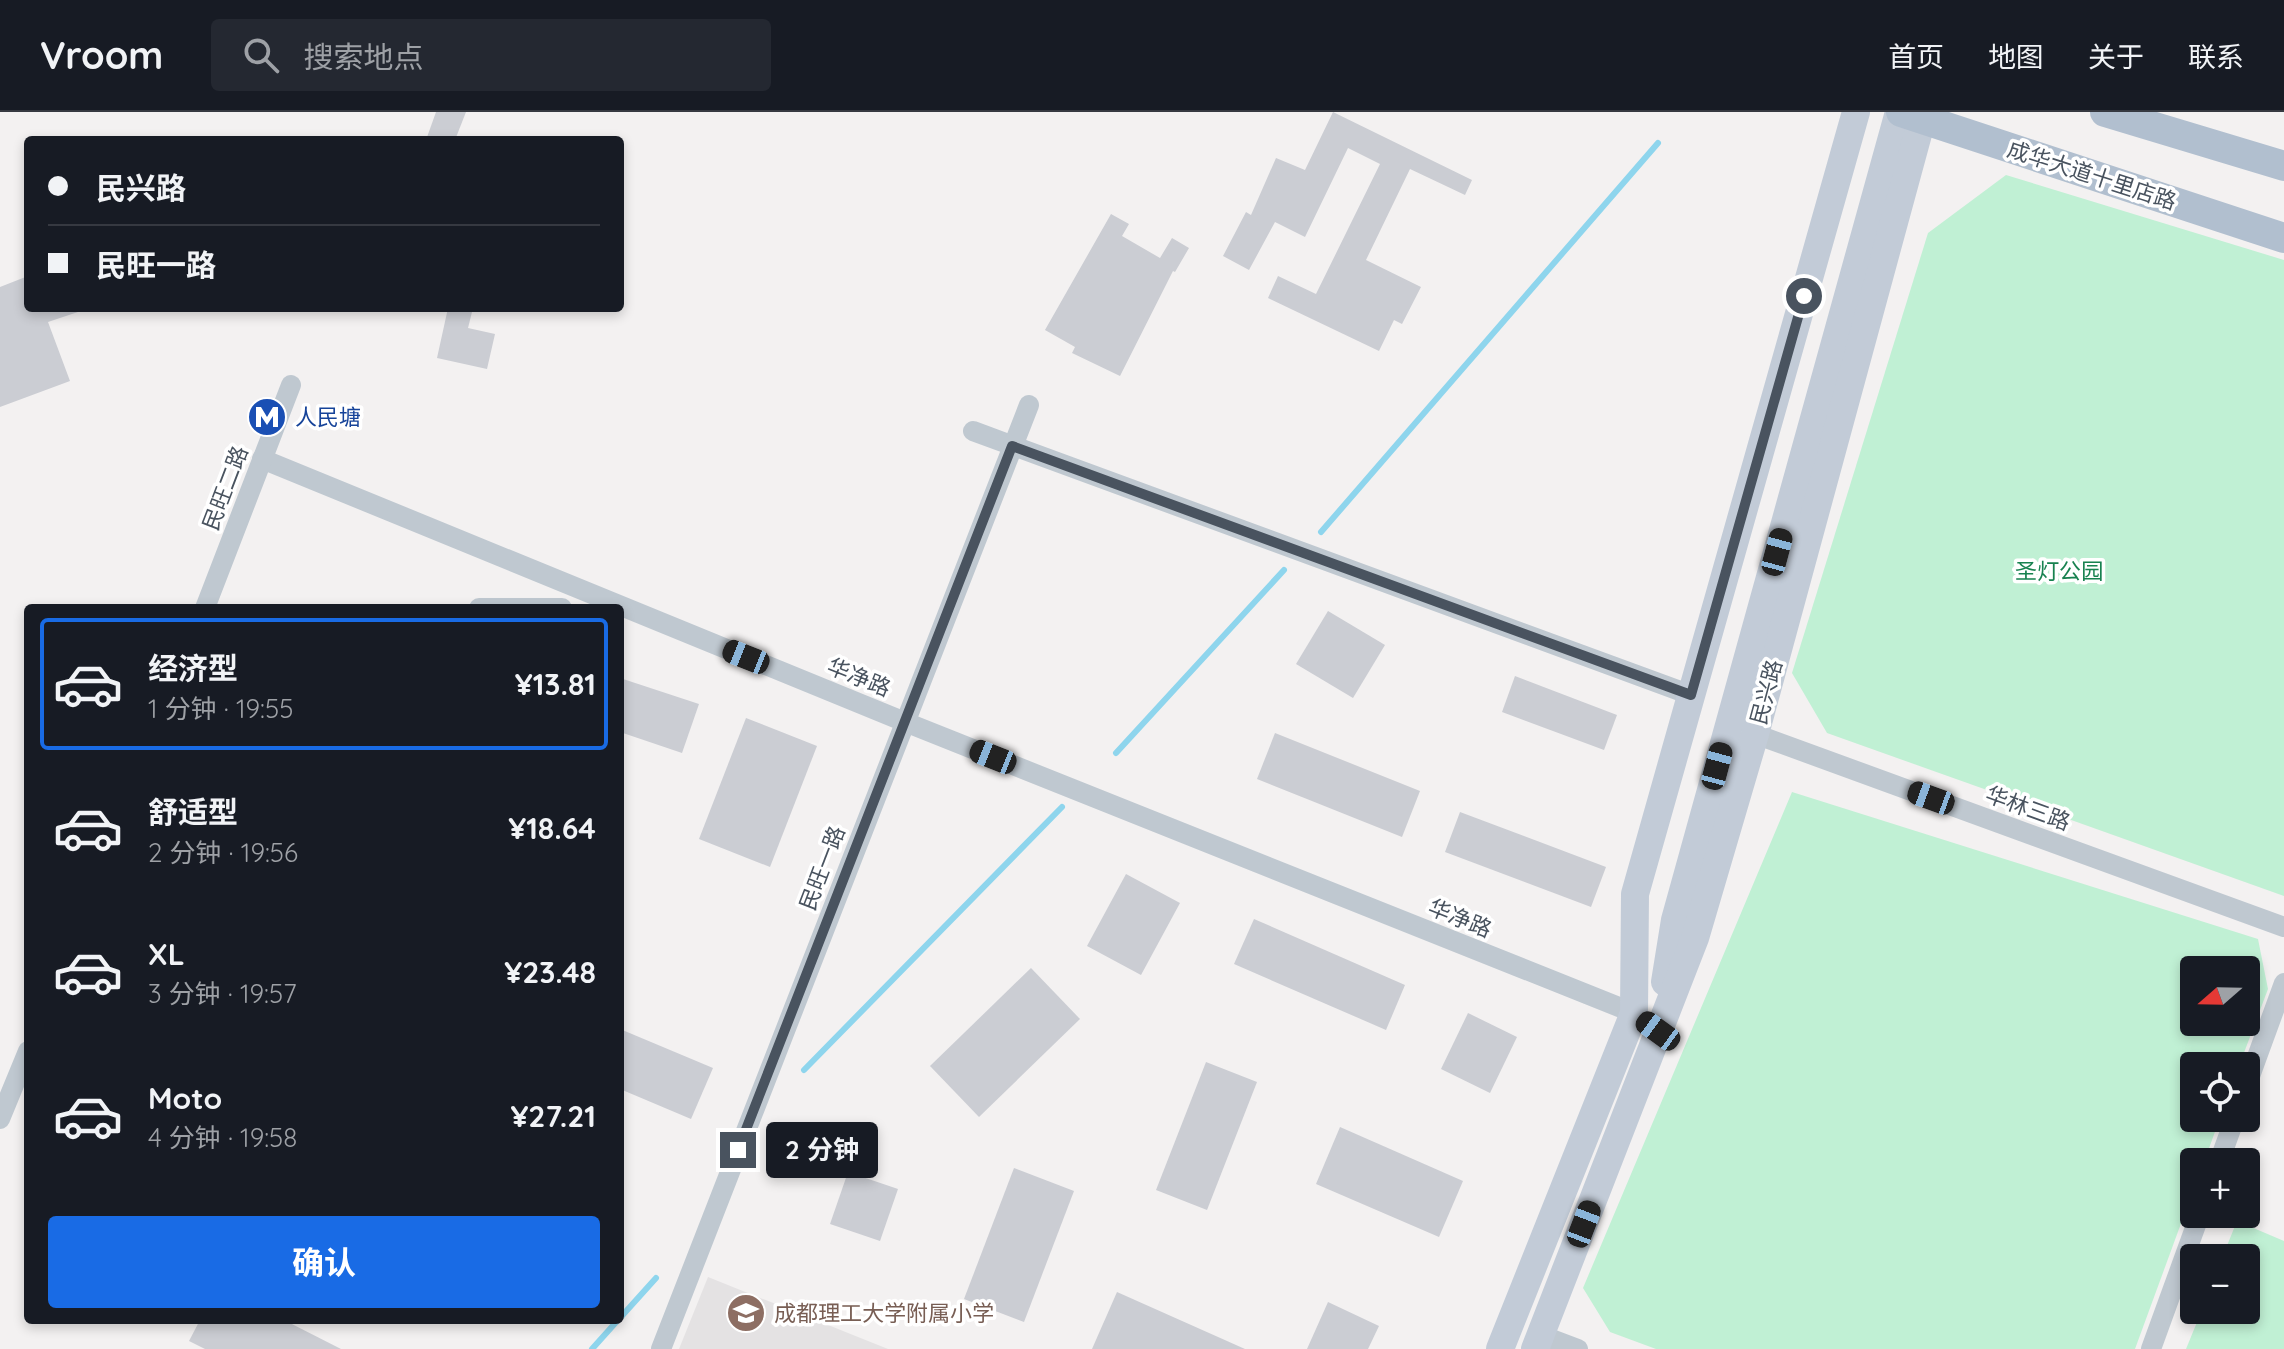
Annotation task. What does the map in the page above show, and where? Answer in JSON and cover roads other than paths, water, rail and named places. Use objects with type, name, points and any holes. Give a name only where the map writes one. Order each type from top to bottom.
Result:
[{"type":"main road","points":[[1634,1013],[1635,894],[1856,112]]},
{"type":"main road","points":[[1500,1349],[1634,1013],[1874,112]]},
{"type":"main road","points":[[2105,112],[2284,166]]},
{"type":"main road","name":"民兴路","points":[[1662,915],[1911,114]]},
{"type":"main road","name":"民兴路","points":[[1538,1342],[1695,938],[1755,734],[1911,114]]},
{"type":"main road","name":"成华大道十里店路","points":[[1911,114],[2284,238]]},
{"type":"main road","points":[[1658,1031],[1662,915]]},
{"type":"street","name":"民旺二路","points":[[207,604],[291,385]]},
{"type":"street","name":"民旺一路","points":[[661,1349],[1029,405]]},
{"type":"street","points":[[973,431],[1691,695]]},
{"type":"street","name":"华净路","points":[[262,459],[615,604]]},
{"type":"street","name":"华净路","points":[[624,608],[1634,1013],[1658,1031]]},
{"type":"street","points":[[624,616],[666,625]]},
{"type":"street","name":"华林三路","points":[[1755,734],[2284,927]]},
{"type":"street","points":[[2259,1052],[2284,983]]},
{"type":"street","points":[[0,1119],[24,1061]]},
{"type":"street","points":[[2151,1349],[2195,1228]]},
{"type":"street","points":[[1538,1342],[1578,1349]]},
{"type":"waterway","points":[[1321,532],[1658,143]]},
{"type":"waterway","points":[[1116,753],[1284,570]]},
{"type":"waterway","points":[[804,1070],[1062,807]]},
{"type":"waterway","points":[[624,1314],[656,1278]]},
{"type":"waterway","points":[[592,1349],[614,1324]]},
{"type":"place","name":"人民塘","points":[[267,417]]},
{"type":"place","name":"成都理工大学附属小学","points":[[746,1313]]},
{"type":"park label","name":"圣灯公园","points":[[2059,571]]}]
